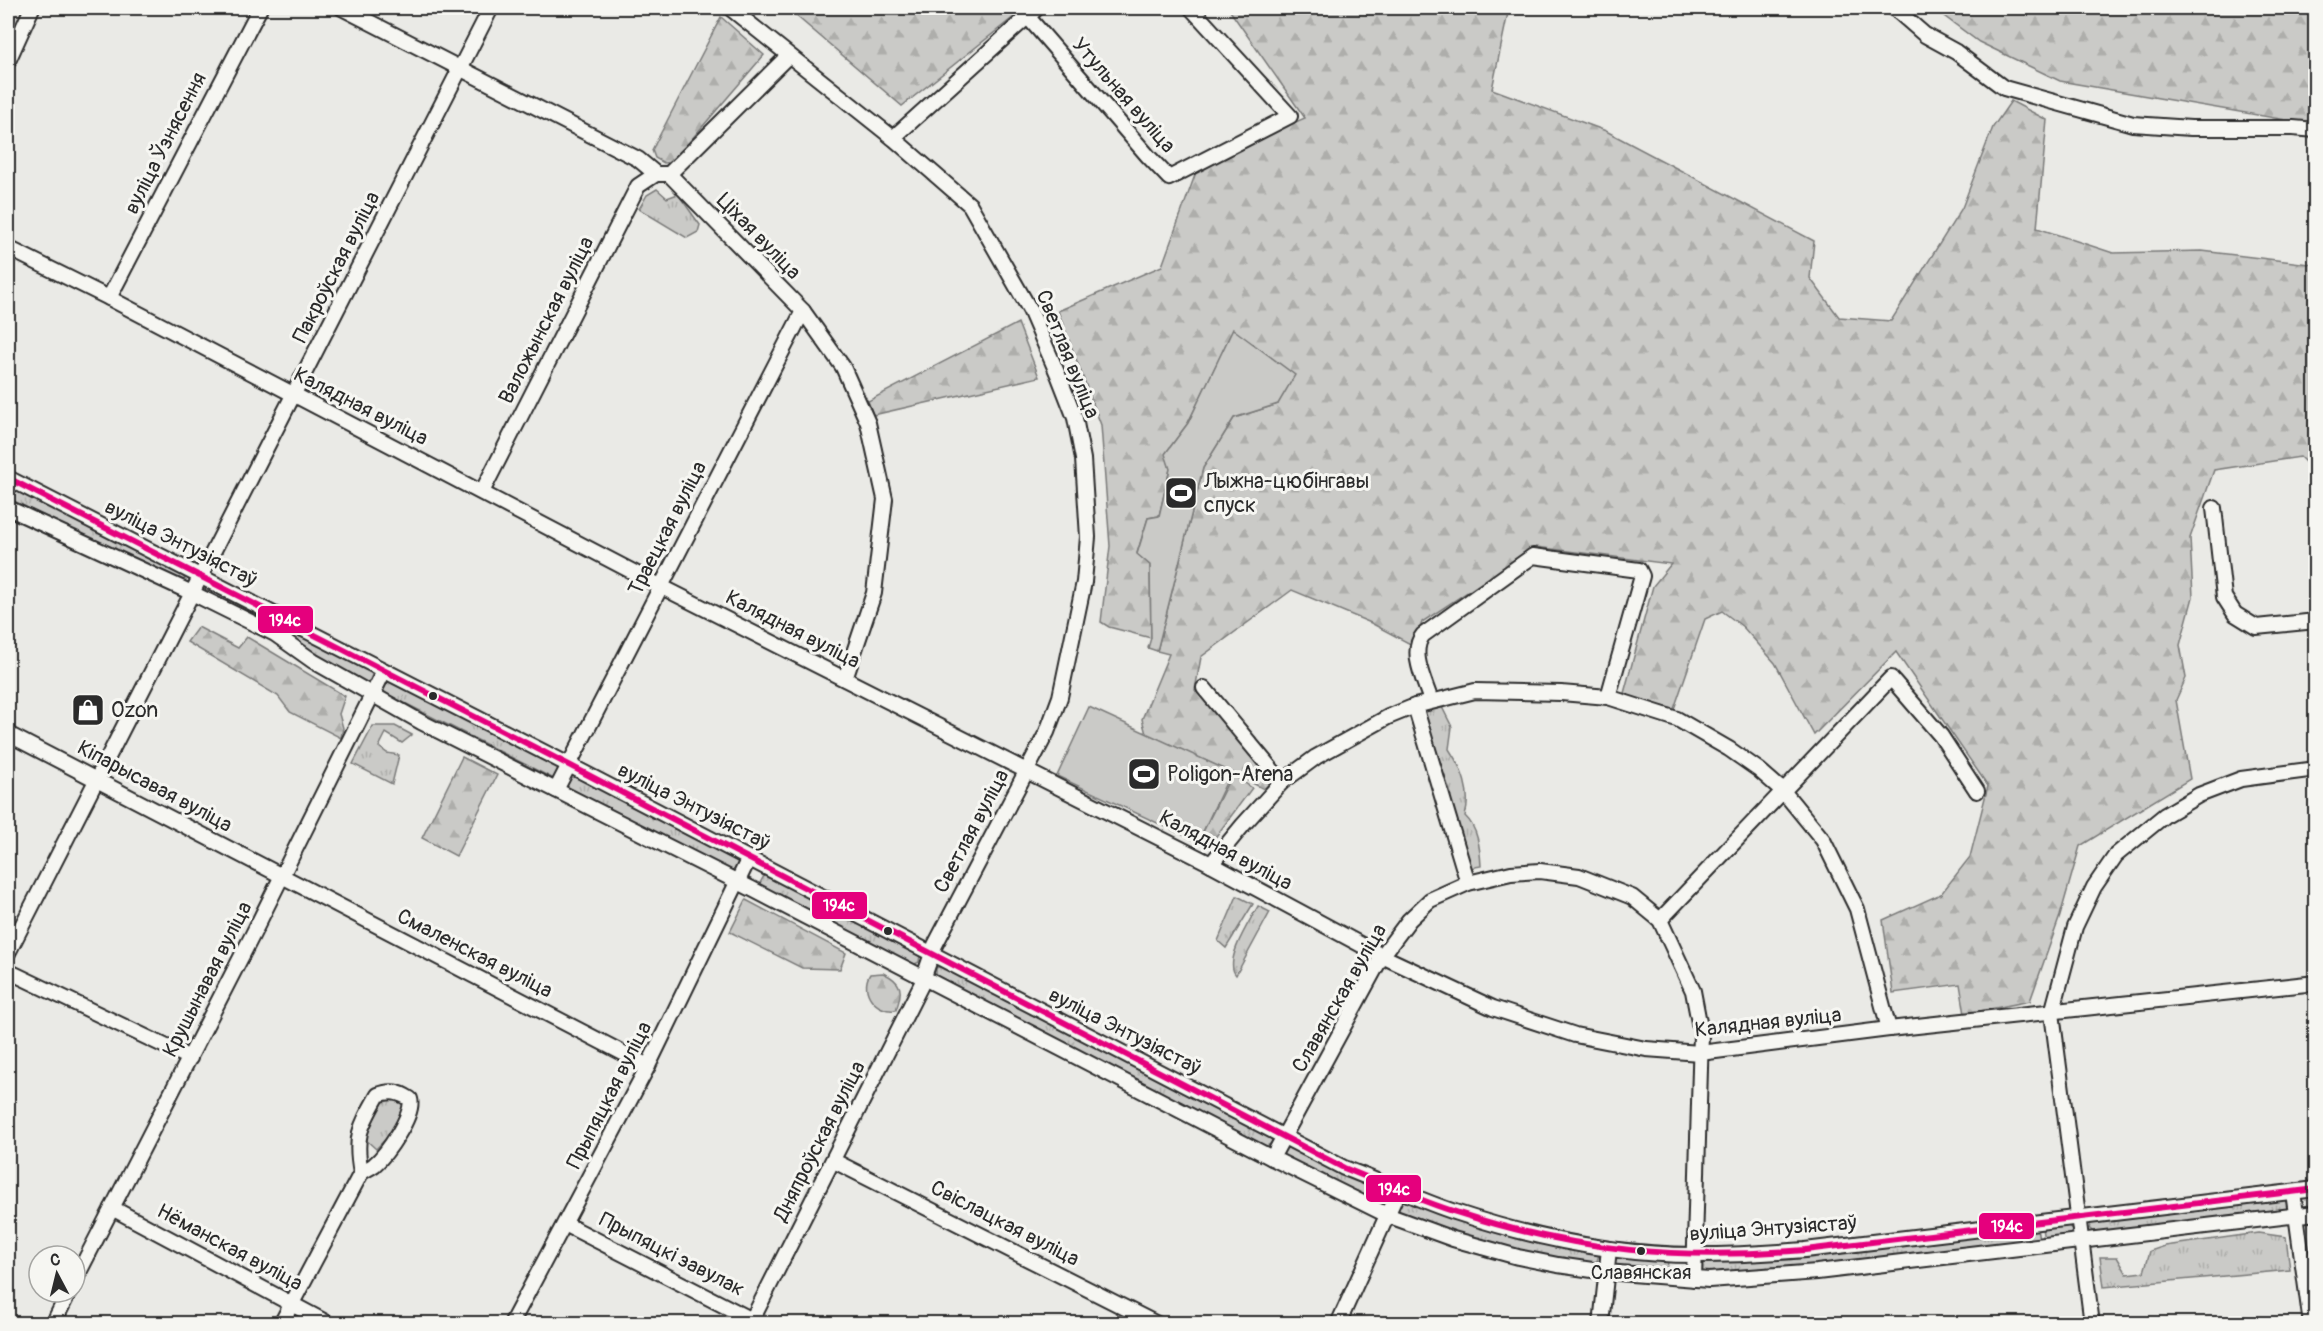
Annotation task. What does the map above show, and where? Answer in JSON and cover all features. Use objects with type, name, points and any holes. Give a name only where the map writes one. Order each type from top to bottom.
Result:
[{"type":"street","points":[[8,61],[32,8]]},
{"type":"street","name":"вуліца Ўзнясення","points":[[109,298],[260,8]]},
{"type":"street","name":"Ціхая вуліца","points":[[342,8],[638,159],[663,174],[803,312],[843,368],[859,402],[868,423],[885,499],[874,593],[845,679]]},
{"type":"street","name":"Пакроўская вуліца","points":[[9,947],[201,578],[491,8]]},
{"type":"street","name":"Светлая вуліца","points":[[730,8],[892,138],[970,205],[1030,310],[1075,418],[1083,459],[1088,537],[1084,582],[1060,697],[1047,732],[933,954],[924,978]]},
{"type":"street","name":"Утульная вуліца","points":[[892,138],[1032,12],[1148,156],[1169,178],[1290,116],[1191,8]]},
{"type":"street","points":[[1894,8],[1925,35],[1956,52],[2004,88],[2133,124],[2191,128],[2316,130]]},
{"type":"street","name":"Валожынская вуліца","points":[[482,492],[638,186],[663,174],[788,56]]},
{"type":"street","name":"Калядная вуліца","points":[[8,249],[109,298],[660,586],[1212,864],[1382,956],[1493,1008],[1575,1035],[1646,1049],[1700,1053],[1889,1029],[2316,983]]},
{"type":"street","name":"Траецкая вуліца","points":[[556,790],[803,312]]},
{"type":"street","name":"вуліца Энтузіястаў","points":[[8,478],[569,765],[1344,1168],[1456,1213],[1496,1225],[1609,1249],[1694,1256],[1805,1250],[2316,1189]]},
{"type":"street","name":"вуліца Энтузіястаў","points":[[8,507],[275,634],[313,661],[421,722],[738,882],[1272,1158],[1387,1215],[1453,1239],[1518,1257],[1606,1272],[1694,1279],[1750,1278],[2316,1213]]},
{"type":"street","points":[[2214,508],[2224,597],[2235,614],[2256,627],[2316,621]]},
{"type":"street","points":[[1431,701],[1416,651],[1418,641],[1533,556],[1639,570],[1642,576],[1608,697]]},
{"type":"street","name":"Крушынавая вуліца","points":[[87,1257],[282,877],[384,671]]},
{"type":"street","points":[[1660,920],[1891,678],[1941,736],[1977,791]]},
{"type":"street","points":[[1204,688],[1282,782]]},
{"type":"street","points":[[1212,864],[1282,782],[1316,757],[1388,717],[1431,701],[1475,691],[1561,693],[1608,697],[1677,719],[1729,749],[1759,770],[1783,791],[1823,840],[1857,909],[1889,1029]]},
{"type":"street","points":[[1415,706],[1468,883]]},
{"type":"street","name":"Кіпарысавая вуліца","points":[[8,734],[282,877]]},
{"type":"street","points":[[2092,1323],[2052,1013],[2075,927],[2094,887],[2116,855],[2165,815],[2199,795],[2241,778],[2316,769]]},
{"type":"street","name":"Прыпяцкая вуліца","points":[[511,1323],[648,1066],[749,858]]},
{"type":"street","name":"Славянская вуліца","points":[[1272,1158],[1382,956],[1409,920],[1430,900],[1468,883],[1511,873],[1530,871],[1579,876],[1632,897],[1660,920],[1693,991],[1701,1033],[1694,1279]]},
{"type":"street","name":"Смаленская вуліца","points":[[282,877],[648,1066]]},
{"type":"street","points":[[8,970],[190,1058]]},
{"type":"street","name":"Дняпроўская вуліца","points":[[754,1322],[924,978]]},
{"type":"street","points":[[281,1323],[361,1173],[375,1165],[386,1152],[410,1114],[411,1099],[400,1093],[388,1091],[378,1095],[361,1125],[358,1139],[361,1173]]},
{"type":"street","name":"Свіслацкая вуліца","points":[[834,1161],[1157,1323]]},
{"type":"street","points":[[1338,1323],[1399,1189]]},
{"type":"street","points":[[2293,1192],[2311,1323]]},
{"type":"street","name":"Нёманская вуліца","points":[[112,1209],[329,1323]]},
{"type":"street","name":"Прыпяцкі завулак","points":[[565,1224],[754,1322]]},
{"type":"street","points":[[1601,1323],[1609,1249]]},
{"type":"street","points":[[53,1323],[63,1304]]},
{"type":"green space","points":[[787,8],[1025,8],[902,106]]},
{"type":"green space","points":[[1228,8],[1509,8],[1492,89],[1606,131],[1814,241],[1810,278],[1839,317],[1891,321],[1962,208],[1993,127],[2011,101],[2047,120],[2037,228],[2113,253],[2202,251],[2309,264],[2315,261],[2315,472],[2300,457],[2214,470],[2190,538],[2193,597],[2180,645],[2186,678],[2176,700],[2190,779],[2080,846],[2060,916],[2030,1001],[1965,1014],[1960,984],[1893,993],[1883,920],[1941,894],[1970,857],[1988,786],[1896,652],[1814,735],[1775,663],[1743,627],[1722,611],[1705,619],[1674,709],[1623,697],[1653,586],[1671,564],[1536,547],[1422,622],[1414,646],[1371,623],[1292,590],[1201,657],[1195,690],[1274,778],[1264,789],[1146,734],[1142,719],[1169,654],[1157,651],[1203,468],[1234,418],[1278,404],[1233,330],[1188,423],[1166,453],[1170,469],[1159,516],[1148,518],[1137,553],[1150,565],[1151,638],[1109,627],[1101,622],[1110,546],[1101,425],[1058,311],[1162,266],[1199,164],[1305,118]]},
{"type":"green space","points":[[1933,8],[2315,8],[2315,125],[2060,81],[1979,42]]},
{"type":"green space","points":[[721,17],[764,55],[672,162],[664,163],[655,158],[652,150]]},
{"type":"green space","points":[[657,189],[667,198],[678,194],[700,225],[698,232],[687,238],[639,209],[647,195]]},
{"type":"green space","points":[[1018,323],[1039,377],[873,415],[868,401]]},
{"type":"green space","name":"Лыжна-цюбінгавы спуск","points":[[1233,329],[1295,375],[1278,404],[1234,418],[1203,468],[1157,651],[1148,648],[1151,638],[1150,565],[1137,554],[1148,518],[1159,516],[1170,469],[1165,454],[1188,423]]},
{"type":"green space","points":[[8,486],[184,576],[185,580],[181,581],[104,546],[8,498]]},
{"type":"green space","points":[[211,588],[370,671],[372,675],[369,682],[361,683],[208,594],[207,591]]},
{"type":"green space","points":[[198,627],[238,648],[247,637],[345,696],[339,714],[343,728],[341,738],[290,712],[278,696],[187,642]]},
{"type":"green space","points":[[388,680],[560,767],[554,779],[385,693],[382,687]]},
{"type":"green space","points":[[1441,705],[1452,727],[1449,749],[1464,781],[1467,798],[1465,816],[1476,832],[1481,866],[1470,868],[1449,803],[1451,794],[1425,721],[1424,712],[1431,706]]},
{"type":"green space","name":"Poligon-Arena","points":[[1089,707],[1231,772],[1198,842],[1057,776]]},
{"type":"green space","points":[[373,726],[395,726],[412,735],[402,743],[386,733],[379,747],[387,753],[399,755],[392,784],[353,764]]},
{"type":"green space","points":[[462,757],[497,775],[456,856],[422,838]]},
{"type":"green space","points":[[572,774],[739,861],[733,874],[566,787],[567,780]]},
{"type":"green space","points":[[1232,774],[1252,788],[1208,847],[1198,842]]},
{"type":"green space","points":[[765,874],[920,955],[919,962],[913,965],[759,885]]},
{"type":"green space","points":[[1237,896],[1253,904],[1226,948],[1218,941]]},
{"type":"green space","points":[[746,900],[846,953],[840,969],[802,968],[730,932]]},
{"type":"green space","points":[[1258,906],[1270,912],[1236,975],[1233,969],[1235,951]]},
{"type":"green space","points":[[943,965],[1272,1136],[1272,1143],[1264,1148],[936,976],[936,968]]},
{"type":"green space","points":[[883,973],[890,976],[900,988],[896,1010],[882,1008],[871,1000],[868,994],[867,981],[870,974]]},
{"type":"green space","points":[[389,1097],[400,1101],[406,1109],[397,1127],[376,1149],[364,1138],[373,1110],[383,1098]]},
{"type":"green space","points":[[1285,1145],[1388,1192],[1388,1197],[1381,1207],[1284,1156],[1282,1152]]},
{"type":"green space","points":[[1400,1198],[1451,1218],[1531,1240],[1599,1254],[1596,1265],[1529,1254],[1449,1230],[1394,1211]]},
{"type":"green space","points":[[2286,1198],[2287,1210],[2093,1232],[2089,1228],[2092,1221]]},
{"type":"green space","points":[[2066,1224],[2073,1230],[2068,1237],[2044,1240],[2042,1228]]},
{"type":"green space","points":[[2037,1228],[2039,1240],[1787,1268],[1702,1273],[1699,1270],[1701,1262],[1819,1255]]},
{"type":"green space","points":[[2258,1233],[2286,1237],[2290,1270],[2104,1287],[2100,1257],[2117,1257],[2127,1274],[2144,1272],[2150,1251],[2165,1246]]},
{"type":"green space","points":[[1617,1256],[1668,1260],[1667,1272],[1611,1265],[1612,1258]]},
{"type":"transit line","name":"194с","points":[[8,478],[569,765],[1344,1168],[1459,1213],[1546,1237],[1630,1250],[1672,1253],[1759,1253],[1805,1250],[2316,1189]]},
{"type":"place","name":"Лыжна-цюбінгавы спуск","points":[[1181,493]]},
{"type":"place","name":"Ozon","points":[[88,710]]},
{"type":"place","name":"Poligon-Arena","points":[[1144,774]]},
{"type":"place","name":"Славянская","points":[[1641,1251]]}]
